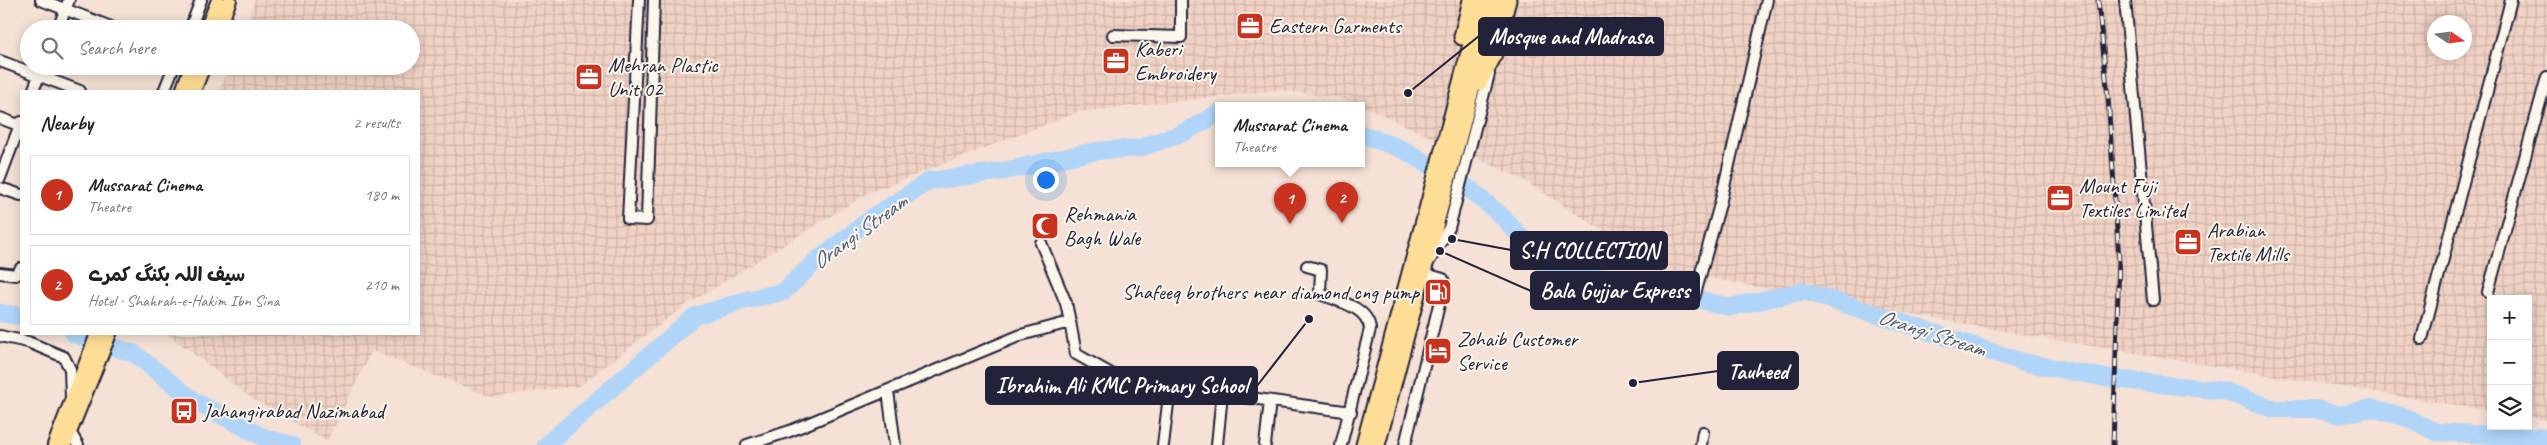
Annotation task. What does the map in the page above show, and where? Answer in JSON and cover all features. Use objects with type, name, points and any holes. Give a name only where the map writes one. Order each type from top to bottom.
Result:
[{"type":"highway","points":[[1460,104],[1462,40],[1471,0]]},
{"type":"highway","points":[[1364,445],[1431,217],[1460,104],[1483,0]]},
{"type":"highway","points":[[1487,55],[1495,0]]},
{"type":"highway","points":[[1460,104],[1487,55],[1508,0]]},
{"type":"highway","points":[[1377,445],[1422,273],[1431,217]]},
{"type":"main road","points":[[210,20],[218,0]]},
{"type":"main road","points":[[222,20],[230,0]]},
{"type":"main road","points":[[182,90],[188,75]]},
{"type":"main road","points":[[194,90],[200,75]]},
{"type":"main road","points":[[65,445],[92,365],[97,335]]},
{"type":"main road","points":[[54,445],[71,402],[109,335]]},
{"type":"street","points":[[41,0],[67,5],[98,20]]},
{"type":"street","points":[[193,20],[201,0]]},
{"type":"street","points":[[639,0],[636,94],[628,219],[647,220],[654,0]]},
{"type":"street","points":[[1113,35],[1181,37],[1181,0]]},
{"type":"street","points":[[1694,298],[1720,204],[1767,0]]},
{"type":"street","points":[[2125,0],[2153,300]]},
{"type":"street","points":[[2422,339],[2512,0]]},
{"type":"street","points":[[61,20],[67,5]]},
{"type":"street","points":[[1405,445],[1444,284],[1443,280],[1422,273],[1449,228],[1487,55]]},
{"type":"street","points":[[0,61],[20,66]]},
{"type":"street","points":[[34,90],[40,75]]},
{"type":"street","points":[[49,75],[78,90]]},
{"type":"street","points":[[164,90],[170,75]]},
{"type":"street","points":[[2488,292],[2547,77]]},
{"type":"street","points":[[636,94],[651,94]]},
{"type":"street","points":[[0,118],[20,125]]},
{"type":"street","points":[[0,178],[20,128]]},
{"type":"street","points":[[0,188],[20,195]]},
{"type":"street","points":[[1041,243],[1066,303],[1076,354],[1122,380],[1350,412]]},
{"type":"street","points":[[1307,266],[1320,270],[1322,274],[1320,294],[1346,304],[1364,314],[1369,322],[1370,329],[1341,445]]},
{"type":"street","points":[[0,273],[16,276],[20,270]]},
{"type":"street","points":[[747,445],[790,431],[1021,335],[1070,322]]},
{"type":"street","points":[[0,336],[28,342],[64,357],[70,369],[71,402]]},
{"type":"street","points":[[1163,445],[1170,387]]},
{"type":"street","points":[[888,391],[895,445]]},
{"type":"street","points":[[1217,445],[1222,394]]},
{"type":"street","points":[[1265,445],[1270,400]]},
{"type":"street","points":[[70,432],[78,445]]},
{"type":"street","points":[[1701,445],[1703,432]]},
{"type":"shaded area","points":[[255,0],[2547,0],[2547,420],[2532,418],[2532,295],[2487,295],[2487,410],[2049,339],[1663,270],[1524,180],[1365,107],[1365,102],[1353,102],[1345,99],[1279,90],[1078,112],[868,193],[683,307],[579,386],[491,397],[372,351],[327,441],[251,398],[169,335],[420,335],[420,90],[219,90],[225,75],[420,75],[420,20],[247,20]]},
{"type":"waterway","name":"Orangi Stream","points":[[546,445],[695,316],[750,299],[783,292],[815,262],[873,217],[929,181],[1004,171],[1095,151],[1139,148],[1181,134],[1215,115]]},
{"type":"waterway","name":"Orangi Stream","points":[[1365,135],[1404,150],[1471,190],[1504,218],[1548,269],[1629,283],[1730,307],[1804,291],[2023,362],[2106,378],[2224,391],[2274,409],[2315,409],[2340,415],[2371,408],[2405,417],[2436,432],[2547,438]]},
{"type":"waterway","name":"Orangi Stream","points":[[0,313],[20,316]]},
{"type":"waterway","name":"Orangi Stream","points":[[77,335],[135,354],[194,401],[265,438],[292,445]]},
{"type":"railway","points":[[2098,0],[2108,97],[2119,260],[2113,445]]},
{"type":"place","name":"Eastern Garments","points":[[1250,26]]},
{"type":"place","name":"Kaberi Embroidery","points":[[1116,61]]},
{"type":"place","name":"Mehran Plastic Unit 02","points":[[589,77]]},
{"type":"place","name":"Mosque and Madrasa","points":[[1408,93]]},
{"type":"place","name":"Mount Fuji Textiles Limited","points":[[2060,198]]},
{"type":"place","name":"سیف اللہ بکنگ کمرے","points":[[1342,223]]},
{"type":"place","name":"Mussarat Cinema","points":[[1290,224]]},
{"type":"place","name":"Rehmania Bagh Wale","points":[[1045,226]]},
{"type":"place","name":"S.H COLLECTION","points":[[1452,239]]},
{"type":"place","name":"Arabian Textile Mills","points":[[2188,242]]},
{"type":"place","name":"Bala Gujjar Express","points":[[1440,251]]},
{"type":"place","name":"Shafeeq brothers near diamond cng pump","points":[[1438,292]]},
{"type":"place","name":"Ibrahim Ali KMC Primary School","points":[[1309,319]]},
{"type":"place","name":"Zohaib Customer Service","points":[[1438,351]]},
{"type":"place","name":"Tauheed","points":[[1633,383]]},
{"type":"place","name":"Jahangirabad Nazimabad","points":[[184,411]]}]
